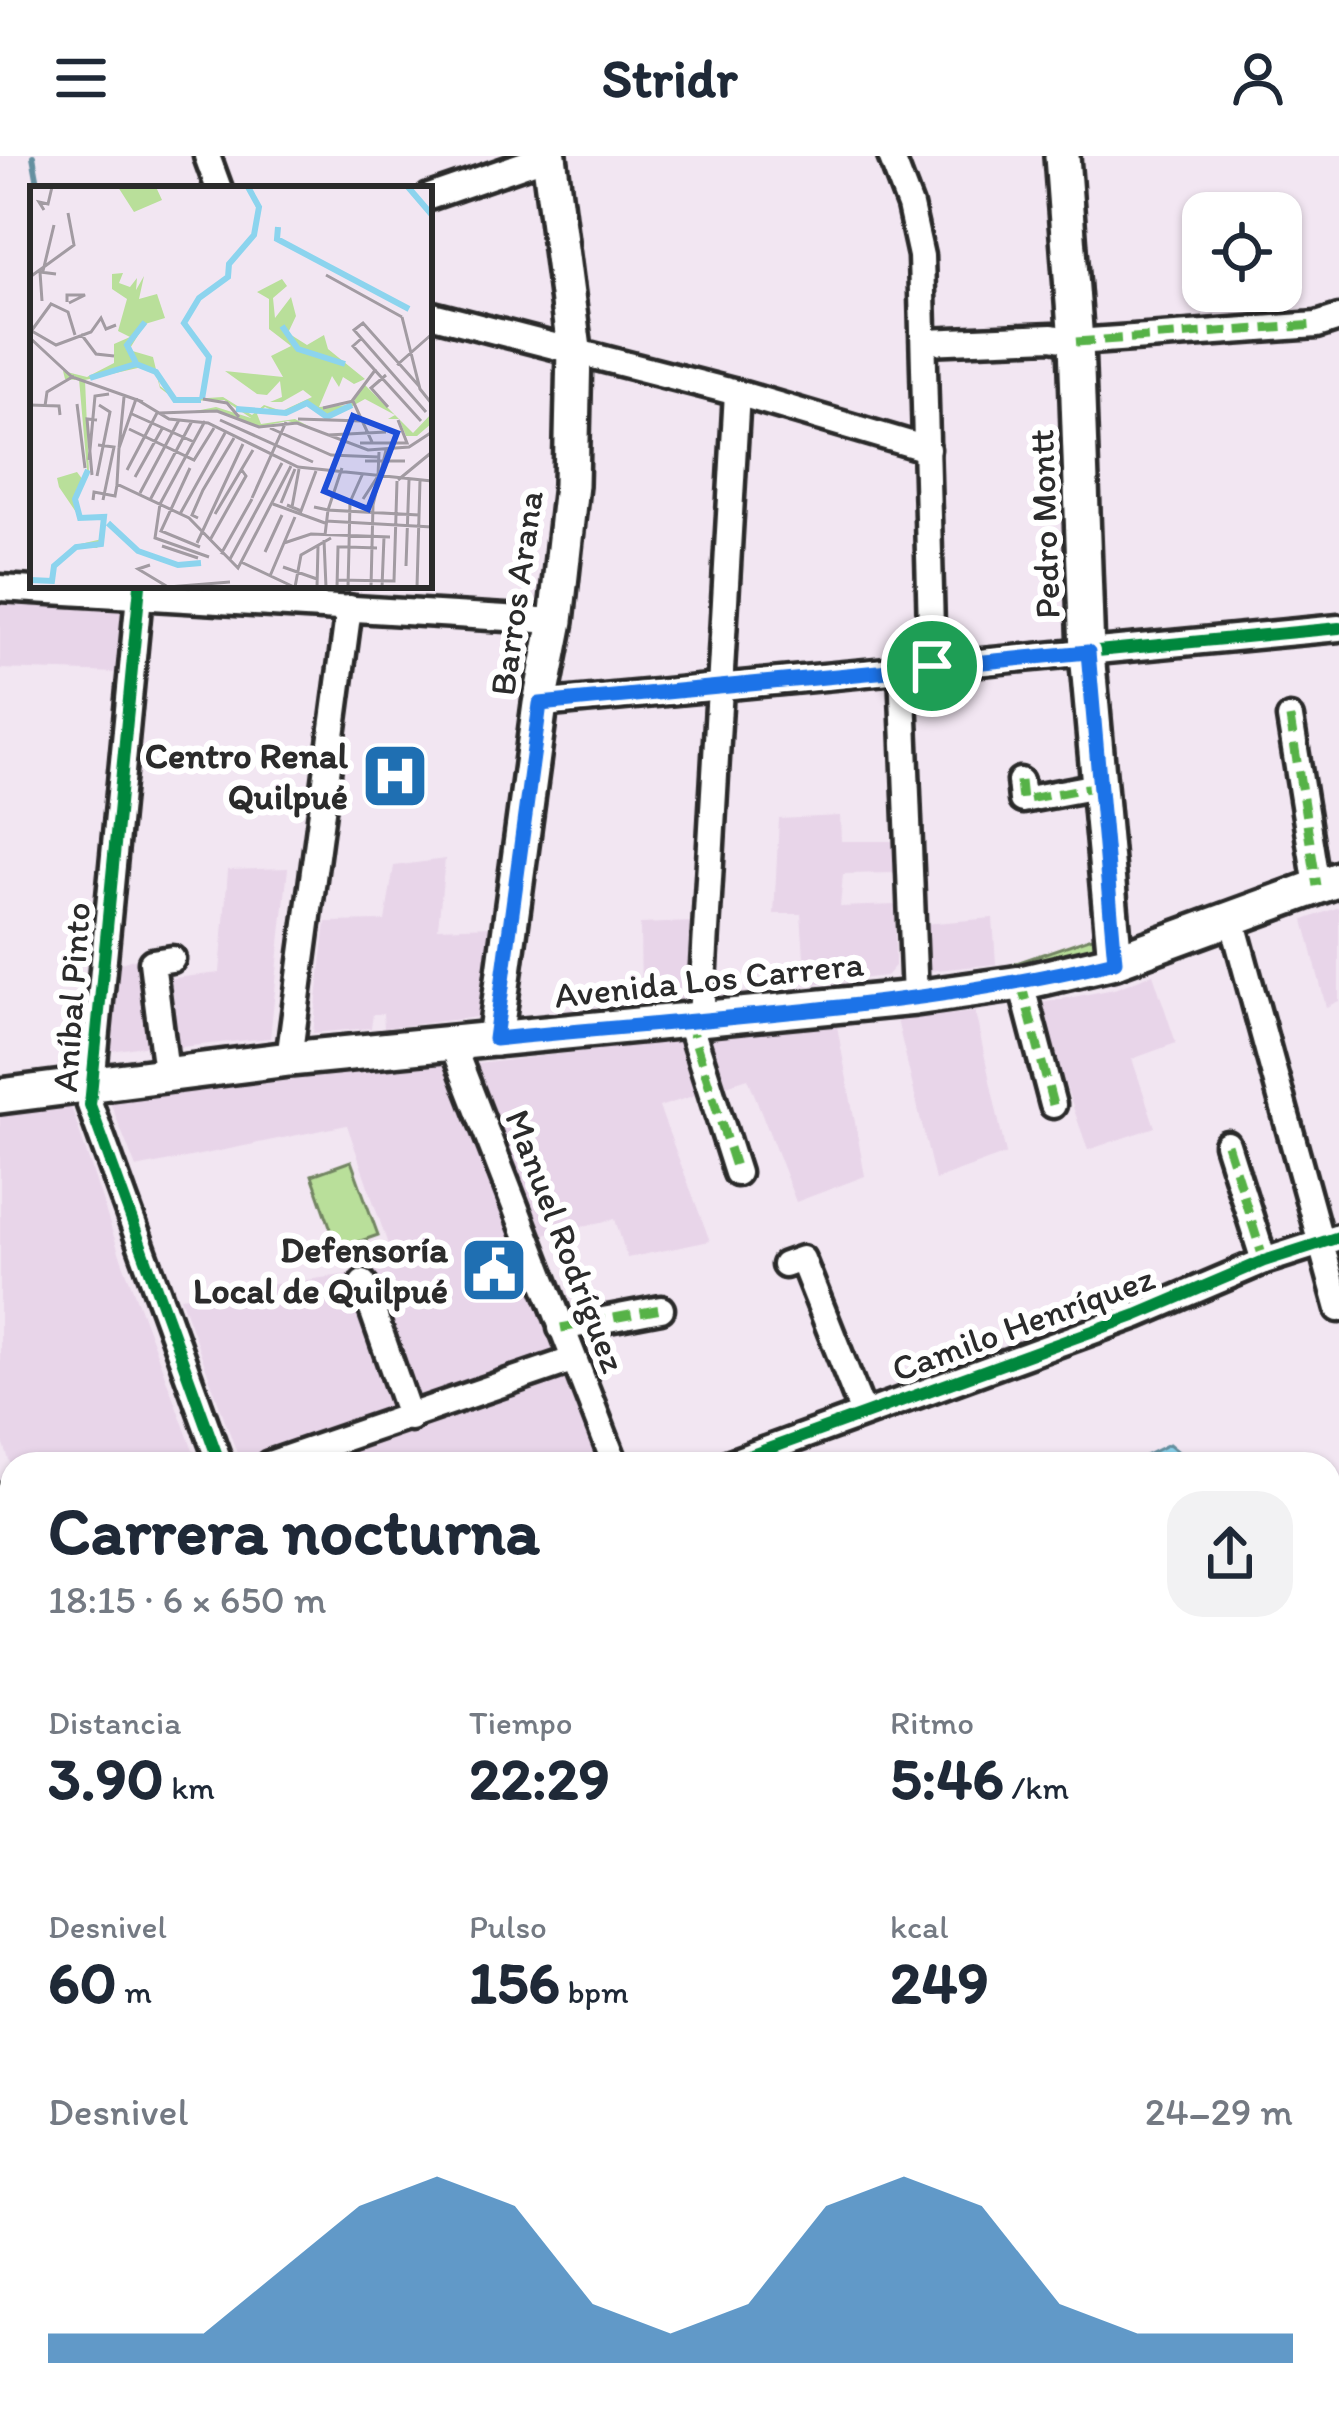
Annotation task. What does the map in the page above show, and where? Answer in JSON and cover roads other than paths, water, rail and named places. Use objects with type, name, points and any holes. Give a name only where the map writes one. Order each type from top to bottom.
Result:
[{"type":"main road","name":"Barros Arana","points":[[495,1039],[540,704],[556,621],[571,485],[574,349],[548,156]]},
{"type":"main road","name":"Pedro Montt","points":[[1062,156],[1076,342],[1088,652],[1115,961]]},
{"type":"main road","name":"Avenida Los Carrera","points":[[0,1096],[166,1072],[915,998],[1021,983],[1115,961],[1328,883]]},
{"type":"street","points":[[207,156],[218,186]]},
{"type":"street","points":[[432,196],[548,156]]},
{"type":"street","points":[[891,156],[910,206],[920,256],[932,666]]},
{"type":"street","points":[[432,315],[737,393],[927,449]]},
{"type":"street","points":[[925,342],[1052,337],[1076,342],[1317,326],[1339,318]]},
{"type":"street","points":[[737,393],[695,1018],[737,1173]]},
{"type":"street","points":[[0,588],[139,590],[556,621]]},
{"type":"street","name":"Aníbal Pinto","points":[[139,590],[90,1105],[216,1452]]},
{"type":"street","points":[[290,1059],[349,608]]},
{"type":"street","points":[[540,704],[1339,628]]},
{"type":"street","points":[[902,668],[915,998]]},
{"type":"street","points":[[1290,718],[1328,883]]},
{"type":"street","points":[[1020,781],[1022,800],[1098,785]]},
{"type":"street","points":[[1232,919],[1330,1240],[1339,1309]]},
{"type":"street","points":[[166,1072],[152,962],[172,958]]},
{"type":"street","points":[[1021,983],[1053,1106]]},
{"type":"street","name":"Manuel Rodríguez","points":[[452,1044],[610,1452]]},
{"type":"street","points":[[1227,1144],[1264,1261]]},
{"type":"street","name":"Camilo Henríquez","points":[[759,1452],[1330,1240]]},
{"type":"street","points":[[785,1265],[802,1259],[863,1413]]},
{"type":"street","points":[[363,1283],[410,1418]]},
{"type":"street","points":[[561,1328],[661,1310]]},
{"type":"street","points":[[306,1452],[572,1360]]},
{"type":"water","points":[[1169,1444],[1179,1452],[1153,1452]]},
{"type":"waterway","points":[[33,156],[38,186]]},
{"type":"place","name":"Centro Renal Quilpué","points":[[395,776]]},
{"type":"place","name":"Defensoría Local de Quilpué","points":[[494,1270]]}]
